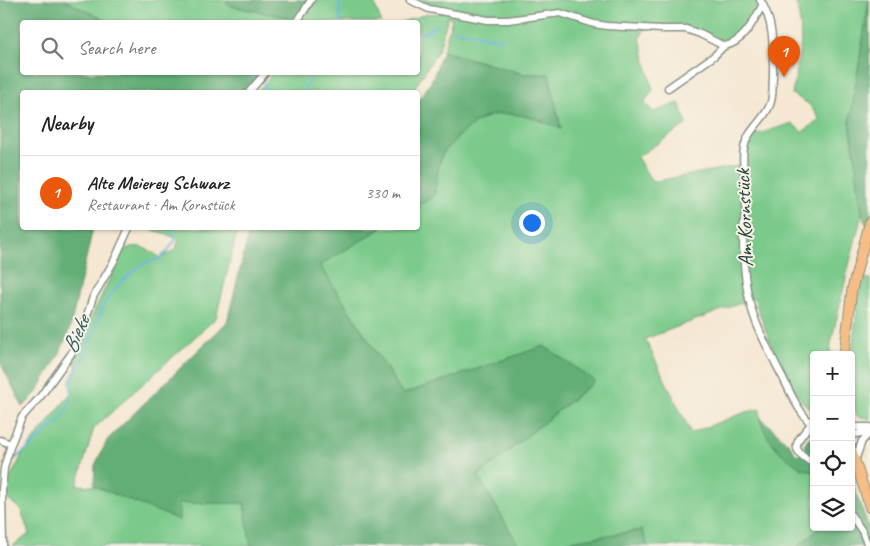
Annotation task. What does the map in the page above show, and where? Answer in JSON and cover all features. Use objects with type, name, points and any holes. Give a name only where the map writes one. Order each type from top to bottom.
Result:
[{"type":"main road","points":[[844,351],[852,289],[870,221]]},
{"type":"main road","points":[[855,462],[870,508]]},
{"type":"street","points":[[299,20],[311,0]]},
{"type":"street","points":[[410,0],[429,9],[488,20],[508,20],[560,14],[607,26],[686,29],[724,46]]},
{"type":"street","points":[[668,88],[714,56],[724,46],[735,42],[746,32],[761,2]]},
{"type":"street","name":"Am Kornstück","points":[[761,2],[772,37],[772,97],[768,108],[749,133],[744,145],[742,165],[746,197],[743,260],[749,298],[762,334],[790,392],[810,422]]},
{"type":"street","points":[[252,90],[264,75]]},
{"type":"street","points":[[3,546],[1,488],[4,468],[11,444],[22,417],[40,397],[71,354],[83,328],[93,297],[114,262],[128,230]]},
{"type":"street","points":[[810,427],[796,443],[796,447],[802,457],[810,462]]},
{"type":"street","points":[[855,428],[870,430]]},
{"type":"street","points":[[855,434],[870,430]]},
{"type":"street","points":[[855,462],[862,441],[870,430]]},
{"type":"street","points":[[0,440],[11,444]]},
{"type":"street","points":[[855,521],[862,531],[868,546]]},
{"type":"green space","points":[[0,0],[64,0],[105,20],[20,20],[20,75],[254,75],[258,78],[243,90],[20,90],[20,230],[93,230],[70,328],[59,355],[37,392],[23,407],[0,362]]},
{"type":"green space","points":[[64,0],[225,0],[230,6],[297,19],[296,20],[105,20]]},
{"type":"green space","points":[[225,0],[308,0],[297,19],[230,6]]},
{"type":"green space","points":[[316,0],[373,0],[380,20],[303,20]]},
{"type":"green space","points":[[420,0],[756,0],[756,13],[748,26],[736,37],[724,43],[681,24],[645,28],[640,38],[653,90],[644,103],[654,112],[679,103],[687,124],[637,157],[652,182],[742,165],[749,133],[759,134],[792,123],[802,132],[820,120],[809,104],[792,94],[801,36],[795,0],[869,0],[850,121],[862,214],[830,351],[810,351],[810,408],[795,391],[786,376],[754,298],[645,339],[691,433],[746,412],[760,409],[761,424],[800,468],[810,471],[810,531],[816,531],[798,546],[648,546],[641,530],[538,546],[519,546],[478,476],[595,381],[544,346],[403,394],[320,265],[379,230],[420,230],[420,205],[434,196],[438,167],[442,155],[452,143],[477,122],[492,116],[512,114],[533,118],[561,129],[549,74],[524,74],[443,51],[452,19],[448,16],[439,49],[413,90],[259,90],[271,75],[420,75],[420,20],[408,20],[426,14],[442,13]]},
{"type":"green space","points":[[869,0],[870,221],[868,229],[862,214],[850,121]]},
{"type":"green space","points":[[443,51],[524,74],[549,74],[561,129],[533,118],[512,114],[492,115],[483,118],[461,134],[444,151],[434,196],[420,205],[420,98],[431,82]]},
{"type":"green space","points":[[154,230],[238,230],[216,318],[94,428],[77,485],[94,486],[179,519],[178,503],[244,503],[251,546],[13,546],[29,534],[21,510],[6,498],[7,484],[22,455],[71,393],[70,381],[77,366],[71,361],[123,250],[138,247],[147,249],[161,258],[176,249],[179,239]]},
{"type":"green space","points":[[250,230],[379,230],[320,265],[403,394],[544,346],[595,381],[478,476],[519,546],[251,546],[244,503],[179,503],[179,520],[94,486],[95,465],[108,439],[227,322]]},
{"type":"green space","points":[[861,278],[870,279],[870,419],[857,416],[855,409],[855,351],[853,351]]},
{"type":"green space","points":[[761,418],[790,445],[796,455],[806,452],[804,445],[810,437],[810,471],[799,467],[780,452],[769,439],[762,425]]},
{"type":"green space","points":[[855,491],[870,530],[870,546],[798,546],[816,531],[855,531]]},
{"type":"green space","points":[[642,530],[648,546],[538,546]]},
{"type":"waterway","name":"Bieke","points":[[339,0],[340,20]]},
{"type":"waterway","points":[[420,34],[437,26]]},
{"type":"waterway","points":[[453,30],[502,39]]},
{"type":"waterway","points":[[250,75],[255,78]]},
{"type":"waterway","name":"Bieke","points":[[305,90],[312,75]]},
{"type":"waterway","points":[[264,84],[266,90]]},
{"type":"waterway","name":"Bieke","points":[[12,461],[61,419],[71,401],[72,380],[82,361],[104,304],[121,282],[139,267],[159,259],[167,252],[176,239],[171,230]]},
{"type":"place","name":"Alte Meierey Schwarz","points":[[784,77]]}]
